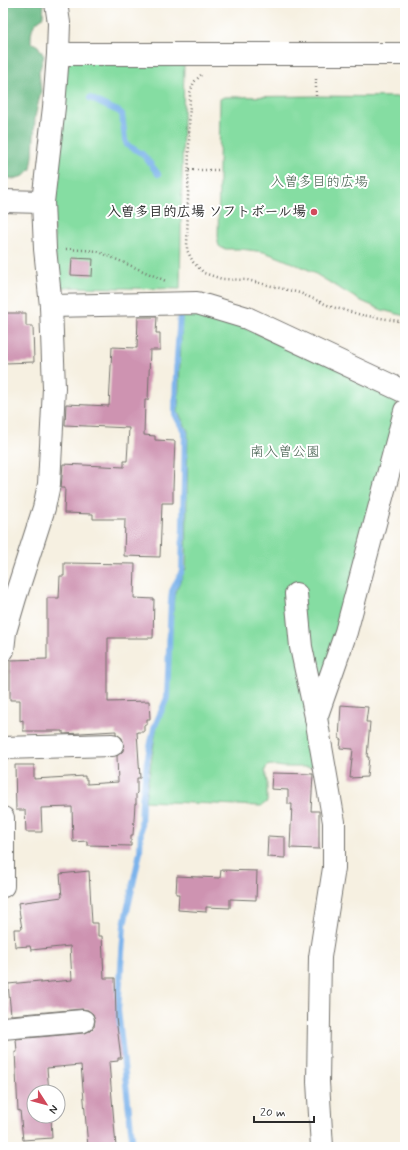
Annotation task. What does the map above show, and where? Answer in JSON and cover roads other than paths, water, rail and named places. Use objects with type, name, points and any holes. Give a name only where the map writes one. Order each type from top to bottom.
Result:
[{"type":"street","points":[[3,650],[7,625],[44,508],[49,484],[54,388],[51,306],[42,202],[54,107],[58,54],[59,23],[56,3]]},
{"type":"street","points":[[58,54],[405,54]]},
{"type":"street","points":[[3,201],[42,202]]},
{"type":"street","points":[[51,306],[197,303],[247,318],[405,392]]},
{"type":"street","points":[[316,718],[346,632],[405,411]]},
{"type":"street","points":[[296,594],[301,647],[316,718],[334,822],[334,868],[320,957],[318,1082],[322,1147]]},
{"type":"street","points":[[3,748],[112,744]]},
{"type":"street","points":[[3,818],[3,879]]},
{"type":"street","points":[[3,1028],[83,1021]]},
{"type":"waterway","points":[[90,98],[122,114],[127,145],[141,153],[158,174]]},
{"type":"waterway","points":[[133,1147],[118,1010],[124,925],[140,852],[142,800],[147,761],[154,728],[167,698],[172,591],[182,571],[185,433],[175,414],[180,315]]},
{"type":"place","name":"入曽多目的広場 ソフトボール場","points":[[314,212]]},
{"type":"park label","name":"入曽多目的広場","points":[[319,182]]},
{"type":"park label","name":"南入曽公園","points":[[285,452]]}]
